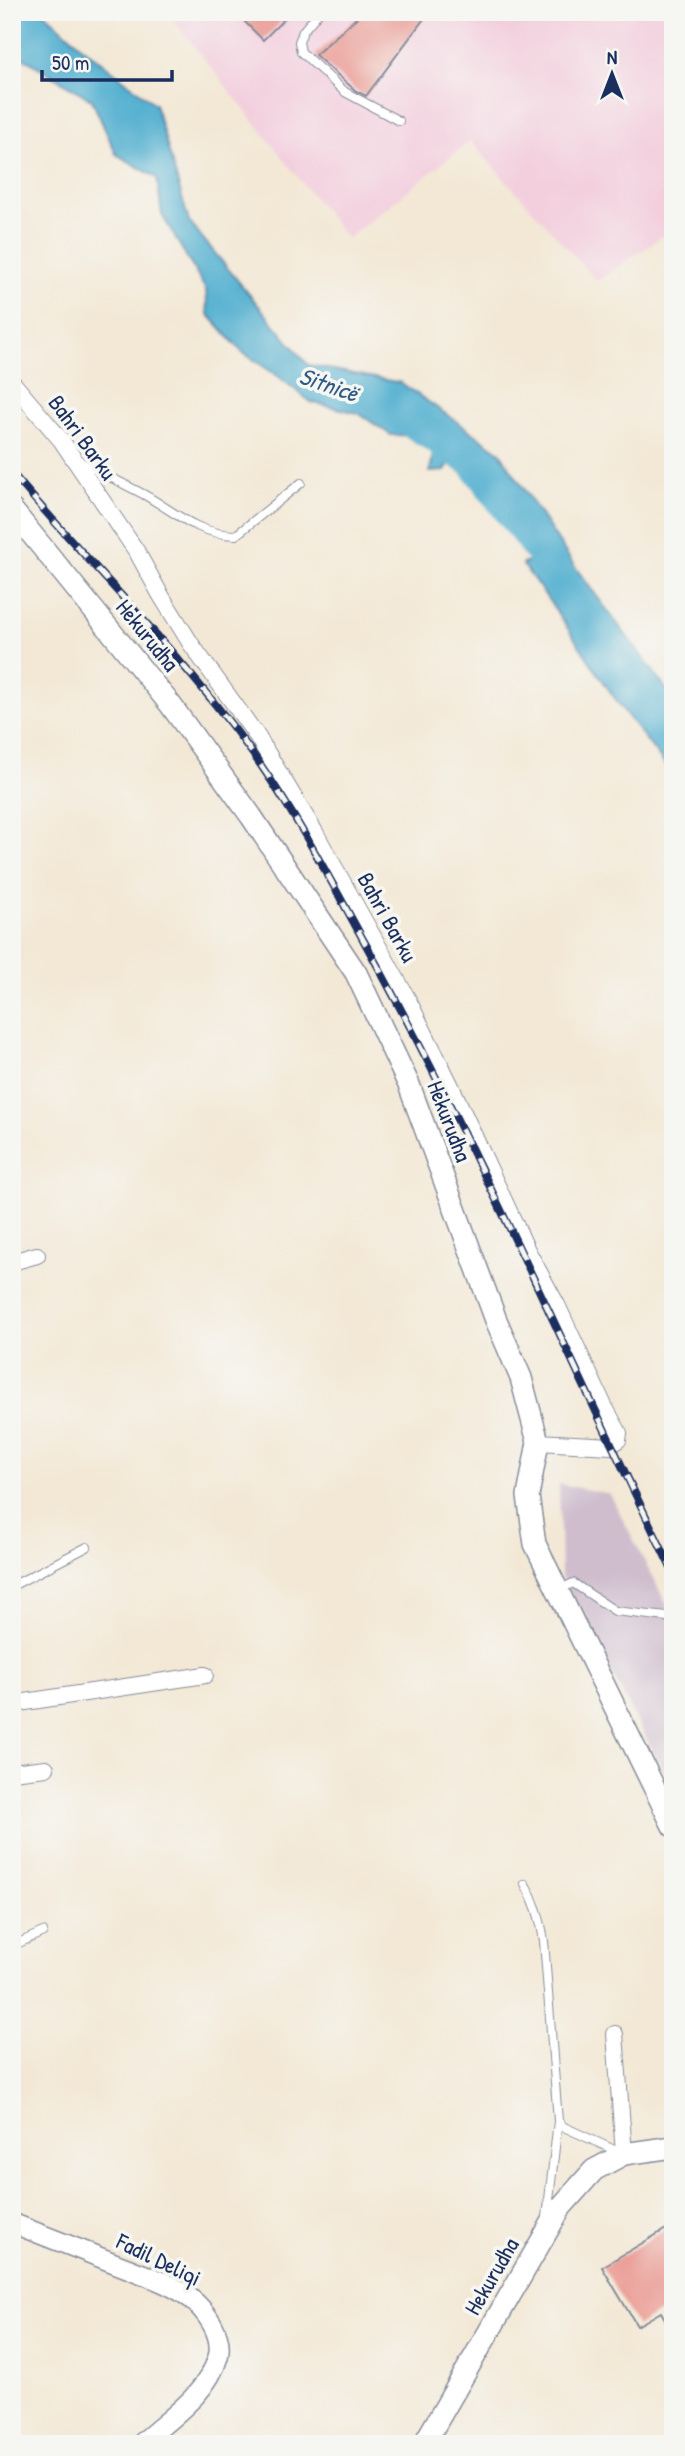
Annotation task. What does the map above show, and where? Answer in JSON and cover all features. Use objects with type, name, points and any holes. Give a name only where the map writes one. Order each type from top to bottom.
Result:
[{"type":"main road","name":"Hekurudha","points":[[12,510],[139,666],[251,816],[356,973],[409,1086],[496,1320],[521,1378],[538,1442],[528,1496],[535,1544],[673,1826]]},
{"type":"main road","name":"Hekurudha","points":[[424,2444],[561,2207],[594,2170],[624,2154],[673,2147]]},
{"type":"street","name":"Bahri Barku","points":[[12,382],[61,440],[137,552],[191,643],[264,747],[316,834],[407,998],[527,1250],[619,1433],[618,1440],[611,1446],[538,1442]]},
{"type":"street","points":[[12,1262],[37,1255]]},
{"type":"street","points":[[12,1704],[205,1675]]},
{"type":"street","points":[[12,1772],[46,1768]]},
{"type":"street","points":[[615,2034],[624,2154]]},
{"type":"street","name":"Fadil Deliqi","points":[[12,2223],[187,2295],[202,2309],[216,2331],[219,2355],[209,2377],[196,2395],[141,2444]]},
{"type":"lane","points":[[319,12],[303,31],[299,42],[301,52],[345,92],[400,121]]},
{"type":"lane","points":[[673,95],[673,107]]},
{"type":"lane","points":[[73,458],[145,495],[198,528],[221,535],[236,536],[301,483]]},
{"type":"lane","points":[[12,1586],[86,1547]]},
{"type":"lane","points":[[556,1591],[573,1583],[615,1612],[667,1617],[673,1621]]},
{"type":"lane","points":[[525,1884],[533,1898],[544,1941],[558,2121],[545,2234]]},
{"type":"lane","points":[[12,1946],[43,1932]]},
{"type":"lane","points":[[558,2121],[564,2127],[624,2154]]},
{"type":"path","points":[[139,666],[191,643]]},
{"type":"shaded area","points":[[167,12],[673,12],[673,229],[597,281],[470,141],[347,239]]},
{"type":"shaded area","points":[[559,1484],[610,1494],[673,1617],[673,1789],[561,1577]]},
{"type":"water","points":[[12,12],[44,12],[82,47],[155,104],[189,222],[308,365],[401,383],[499,451],[575,567],[673,698],[673,776],[624,711],[522,564],[540,558],[540,534],[514,507],[494,514],[480,479],[451,459],[445,471],[430,472],[436,436],[391,435],[358,413],[311,402],[242,352],[208,314],[206,290],[162,215],[157,178],[116,154],[92,100],[12,51]]},
{"type":"building","points":[[235,12],[291,12],[263,40]]},
{"type":"building","points":[[363,12],[429,12],[366,96],[356,91],[315,55]]},
{"type":"building","points":[[673,2225],[673,2333],[661,2312],[637,2326],[602,2267]]},
{"type":"waterway","name":"Sitnicë","points":[[397,412],[473,462],[566,586]]},
{"type":"railway","points":[[12,473],[202,688],[260,764],[302,829],[446,1098],[673,1572]]}]
